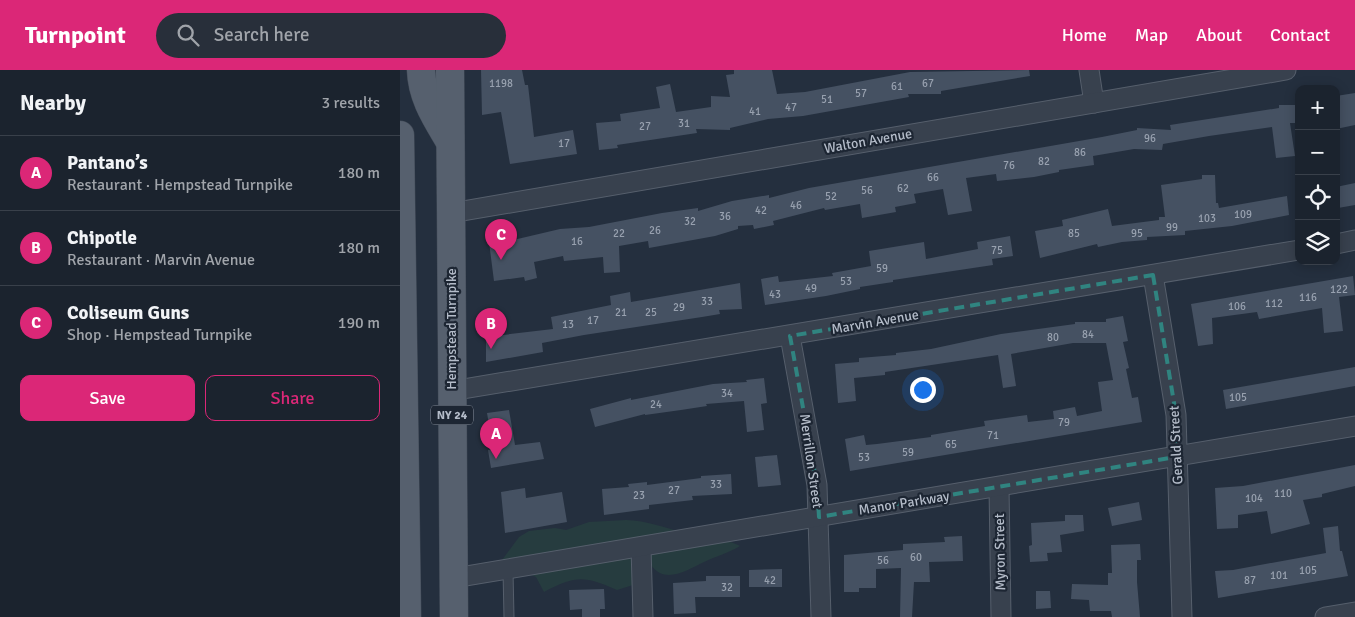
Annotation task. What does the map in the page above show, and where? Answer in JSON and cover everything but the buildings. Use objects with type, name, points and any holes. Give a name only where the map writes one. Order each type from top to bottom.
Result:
[{"type":"main road","points":[[421,70],[422,88],[428,103],[450,142]]},
{"type":"main road","name":"Hempstead Turnpike","points":[[450,70],[454,617]]},
{"type":"main road","points":[[400,135],[407,617]]},
{"type":"main road","points":[[400,609],[406,582]]},
{"type":"street","points":[[1088,70],[1094,103]]},
{"type":"street","name":"Walton Avenue","points":[[450,213],[1286,70]]},
{"type":"street","points":[[1340,243],[1355,240]]},
{"type":"street","name":"Marvin Avenue","points":[[452,391],[1295,251]]},
{"type":"street","name":"Gerald Street","points":[[1153,275],[1176,415],[1182,617]]},
{"type":"street","name":"Merrillon Street","points":[[790,336],[817,485],[821,617]]},
{"type":"street","name":"Manor Parkway","points":[[454,578],[508,571],[1355,426]]},
{"type":"street","name":"Myron Street","points":[[999,487],[1001,617]]},
{"type":"street","points":[[641,548],[643,617]]},
{"type":"street","points":[[1325,617],[1355,612]]},
{"type":"lane","points":[[508,571],[509,617]]},
{"type":"highlighted area","points":[[1153,275],[1176,415],[1176,457],[819,517],[817,485],[790,336]]},
{"type":"green space","points":[[626,520],[648,523],[691,535],[725,540],[740,546],[676,574],[663,574],[651,565],[633,585],[617,590],[596,582],[580,579],[544,592],[536,577],[502,560],[519,537],[529,531],[555,528],[566,530],[589,522]]},
{"type":"place","name":"Coliseum Guns","points":[[501,260]]},
{"type":"place","name":"Chipotle","points":[[491,349]]},
{"type":"place","name":"Pantano’s","points":[[496,459]]}]
